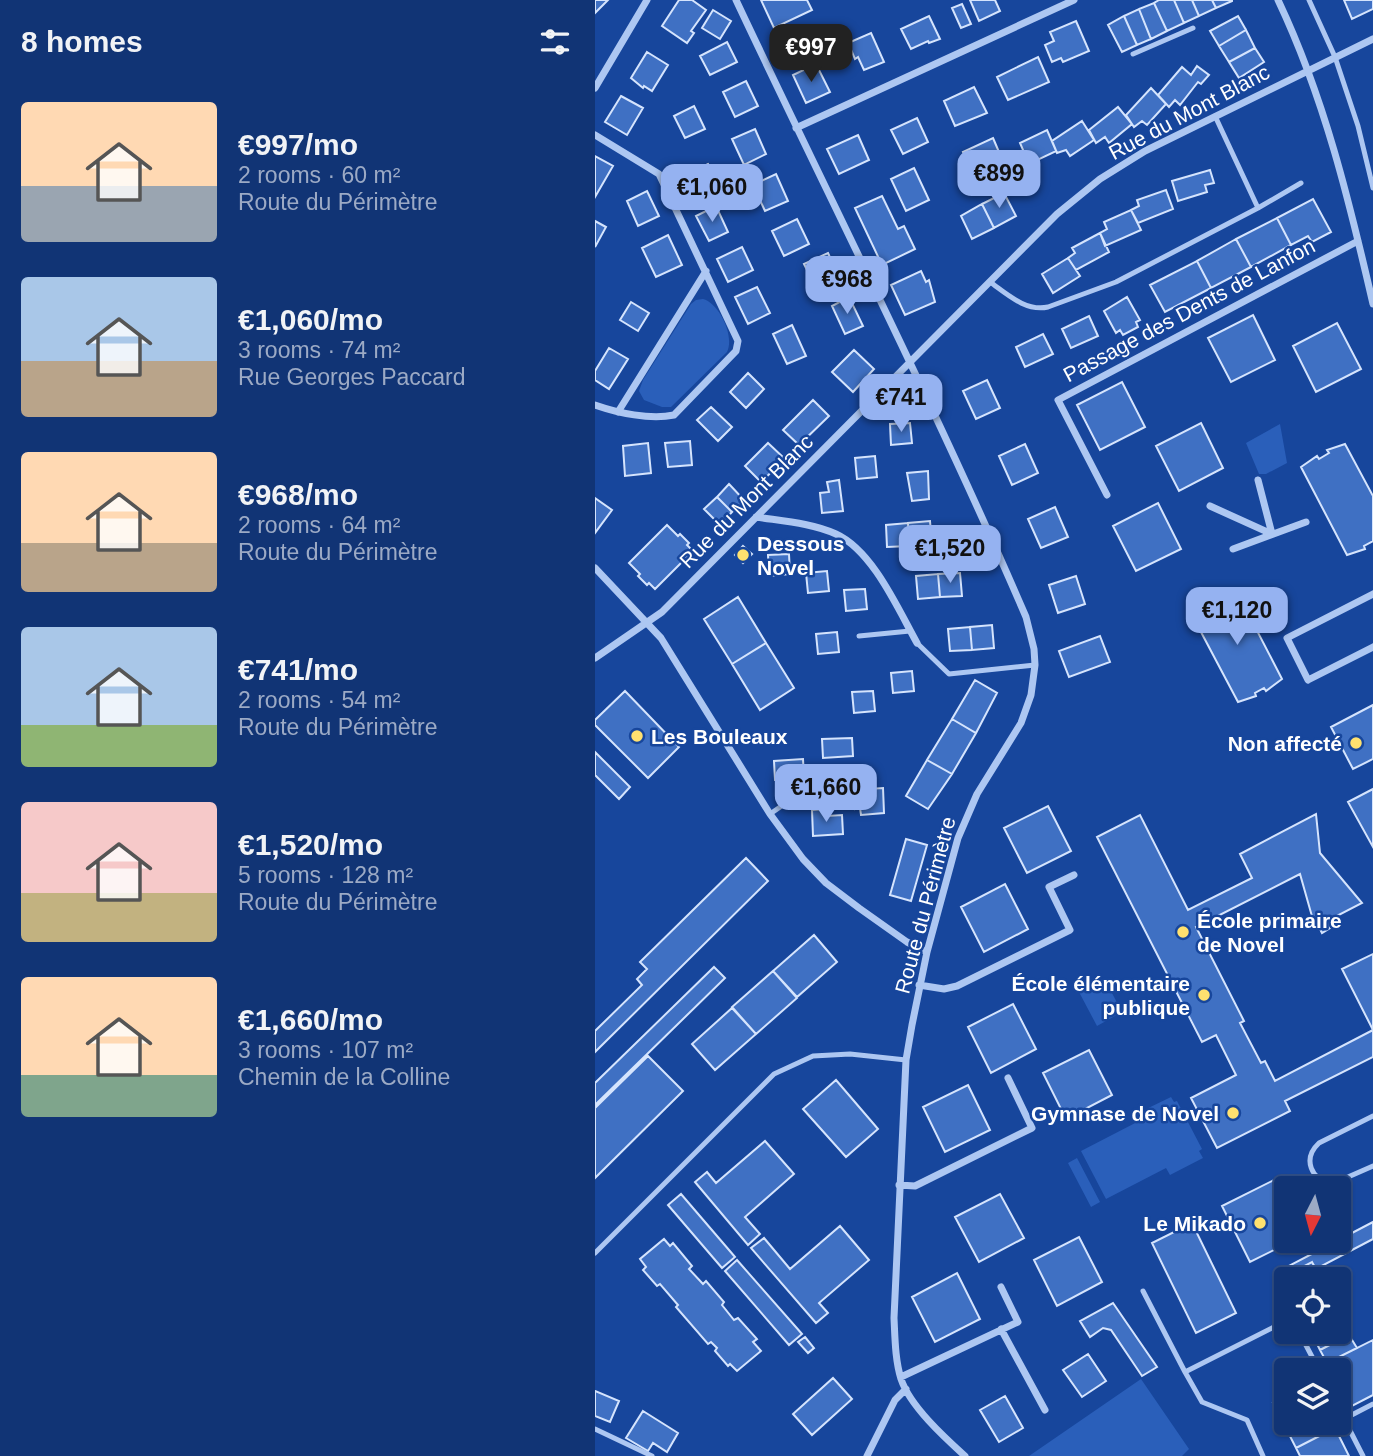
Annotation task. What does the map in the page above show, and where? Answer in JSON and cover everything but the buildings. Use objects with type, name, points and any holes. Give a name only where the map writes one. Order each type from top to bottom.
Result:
[{"type":"street","points":[[595,88],[647,0]]},
{"type":"street","name":"Route du Périmètre","points":[[736,0],[909,363],[924,389],[1031,633],[1035,665],[1031,695],[1021,723],[978,794],[961,828],[919,985],[906,1060],[894,1318],[901,1377],[906,1389],[936,1427],[965,1456]]},
{"type":"street","points":[[796,128],[1074,0]]},
{"type":"street","points":[[1278,0],[1308,69],[1336,153],[1373,304]]},
{"type":"street","name":"Rue du Mont Blanc","points":[[595,658],[662,612],[1057,214],[1100,179],[1145,151],[1308,69],[1372,42]]},
{"type":"street","points":[[595,135],[659,174],[737,336],[738,346],[674,415],[618,412],[595,405]]},
{"type":"street","name":"Passage des Dents de Lanfon","points":[[1107,495],[1058,400],[1358,241]]},
{"type":"street","points":[[618,412],[706,271]]},
{"type":"street","points":[[1258,480],[1272,534]]},
{"type":"street","points":[[1210,506],[1272,534]]},
{"type":"street","points":[[756,517],[827,531],[854,545],[890,595],[917,643]]},
{"type":"street","points":[[1233,549],[1306,522]]},
{"type":"street","points":[[595,568],[648,622],[670,650],[790,844],[826,883],[892,932],[927,952]]},
{"type":"street","points":[[1373,594],[1287,638],[1308,680],[1373,647]]},
{"type":"street","points":[[919,985],[944,989],[957,986],[1070,930],[1049,887],[1074,874]]},
{"type":"street","points":[[899,1185],[915,1186],[1032,1128],[1008,1078]]},
{"type":"street","points":[[901,1377],[1018,1322],[1002,1287]]},
{"type":"street","points":[[1002,1329],[1045,1410]]},
{"type":"street","points":[[867,1456],[895,1400],[906,1389]]},
{"type":"lane","points":[[1309,0],[1335,57],[1373,188]]},
{"type":"lane","points":[[1133,54],[1193,28]]},
{"type":"lane","points":[[1215,116],[1258,208]]},
{"type":"lane","points":[[991,282],[1026,305],[1039,309],[1048,307],[1116,282],[1301,183]]},
{"type":"lane","points":[[859,636],[910,631]]},
{"type":"lane","points":[[917,643],[949,674],[1035,665]]},
{"type":"lane","points":[[770,814],[822,778]]},
{"type":"lane","points":[[595,1253],[774,1074],[813,1056],[850,1054],[906,1060]]},
{"type":"lane","points":[[1373,1116],[1319,1143],[1314,1148],[1310,1168],[1318,1179],[1332,1184],[1373,1166]]},
{"type":"lane","points":[[1143,1291],[1202,1402],[1247,1420],[1263,1456]]},
{"type":"lane","points":[[1185,1372],[1274,1327]]},
{"type":"lane","points":[[1351,1415],[1373,1404]]},
{"type":"lane","points":[[595,1429],[652,1456]]},
{"type":"lane","points":[[1351,1433],[1363,1456]]},
{"type":"shaded area","points":[[703,299],[715,307],[724,321],[729,338],[727,352],[671,407],[662,407],[644,400],[639,391],[643,380],[691,304]]},
{"type":"shaded area","points":[[1280,424],[1287,463],[1266,474],[1259,474],[1246,443]]},
{"type":"shaded area","points":[[1104,978],[1122,1012],[1097,1026],[1079,992]]},
{"type":"shaded area","points":[[1171,1097],[1174,1102],[1177,1101],[1202,1149],[1199,1151],[1203,1158],[1170,1175],[1166,1168],[1106,1199],[1081,1151],[1141,1120],[1138,1113]]},
{"type":"shaded area","points":[[1077,1158],[1100,1202],[1091,1207],[1068,1163]]},
{"type":"shaded area","points":[[1141,1379],[1189,1449],[1182,1456],[1029,1456]]},
{"type":"place","name":"Dessous Novel","points":[[743,555]]},
{"type":"place","name":"Les Bouleaux","points":[[637,736]]},
{"type":"place","name":"Non affecté","points":[[1356,743]]},
{"type":"place","name":"École primaire de Novel","points":[[1183,932]]},
{"type":"place","name":"École élémentaire publique","points":[[1204,995]]},
{"type":"place","name":"Gymnase de Novel","points":[[1233,1113]]},
{"type":"place","name":"Le Mikado","points":[[1260,1223]]}]
